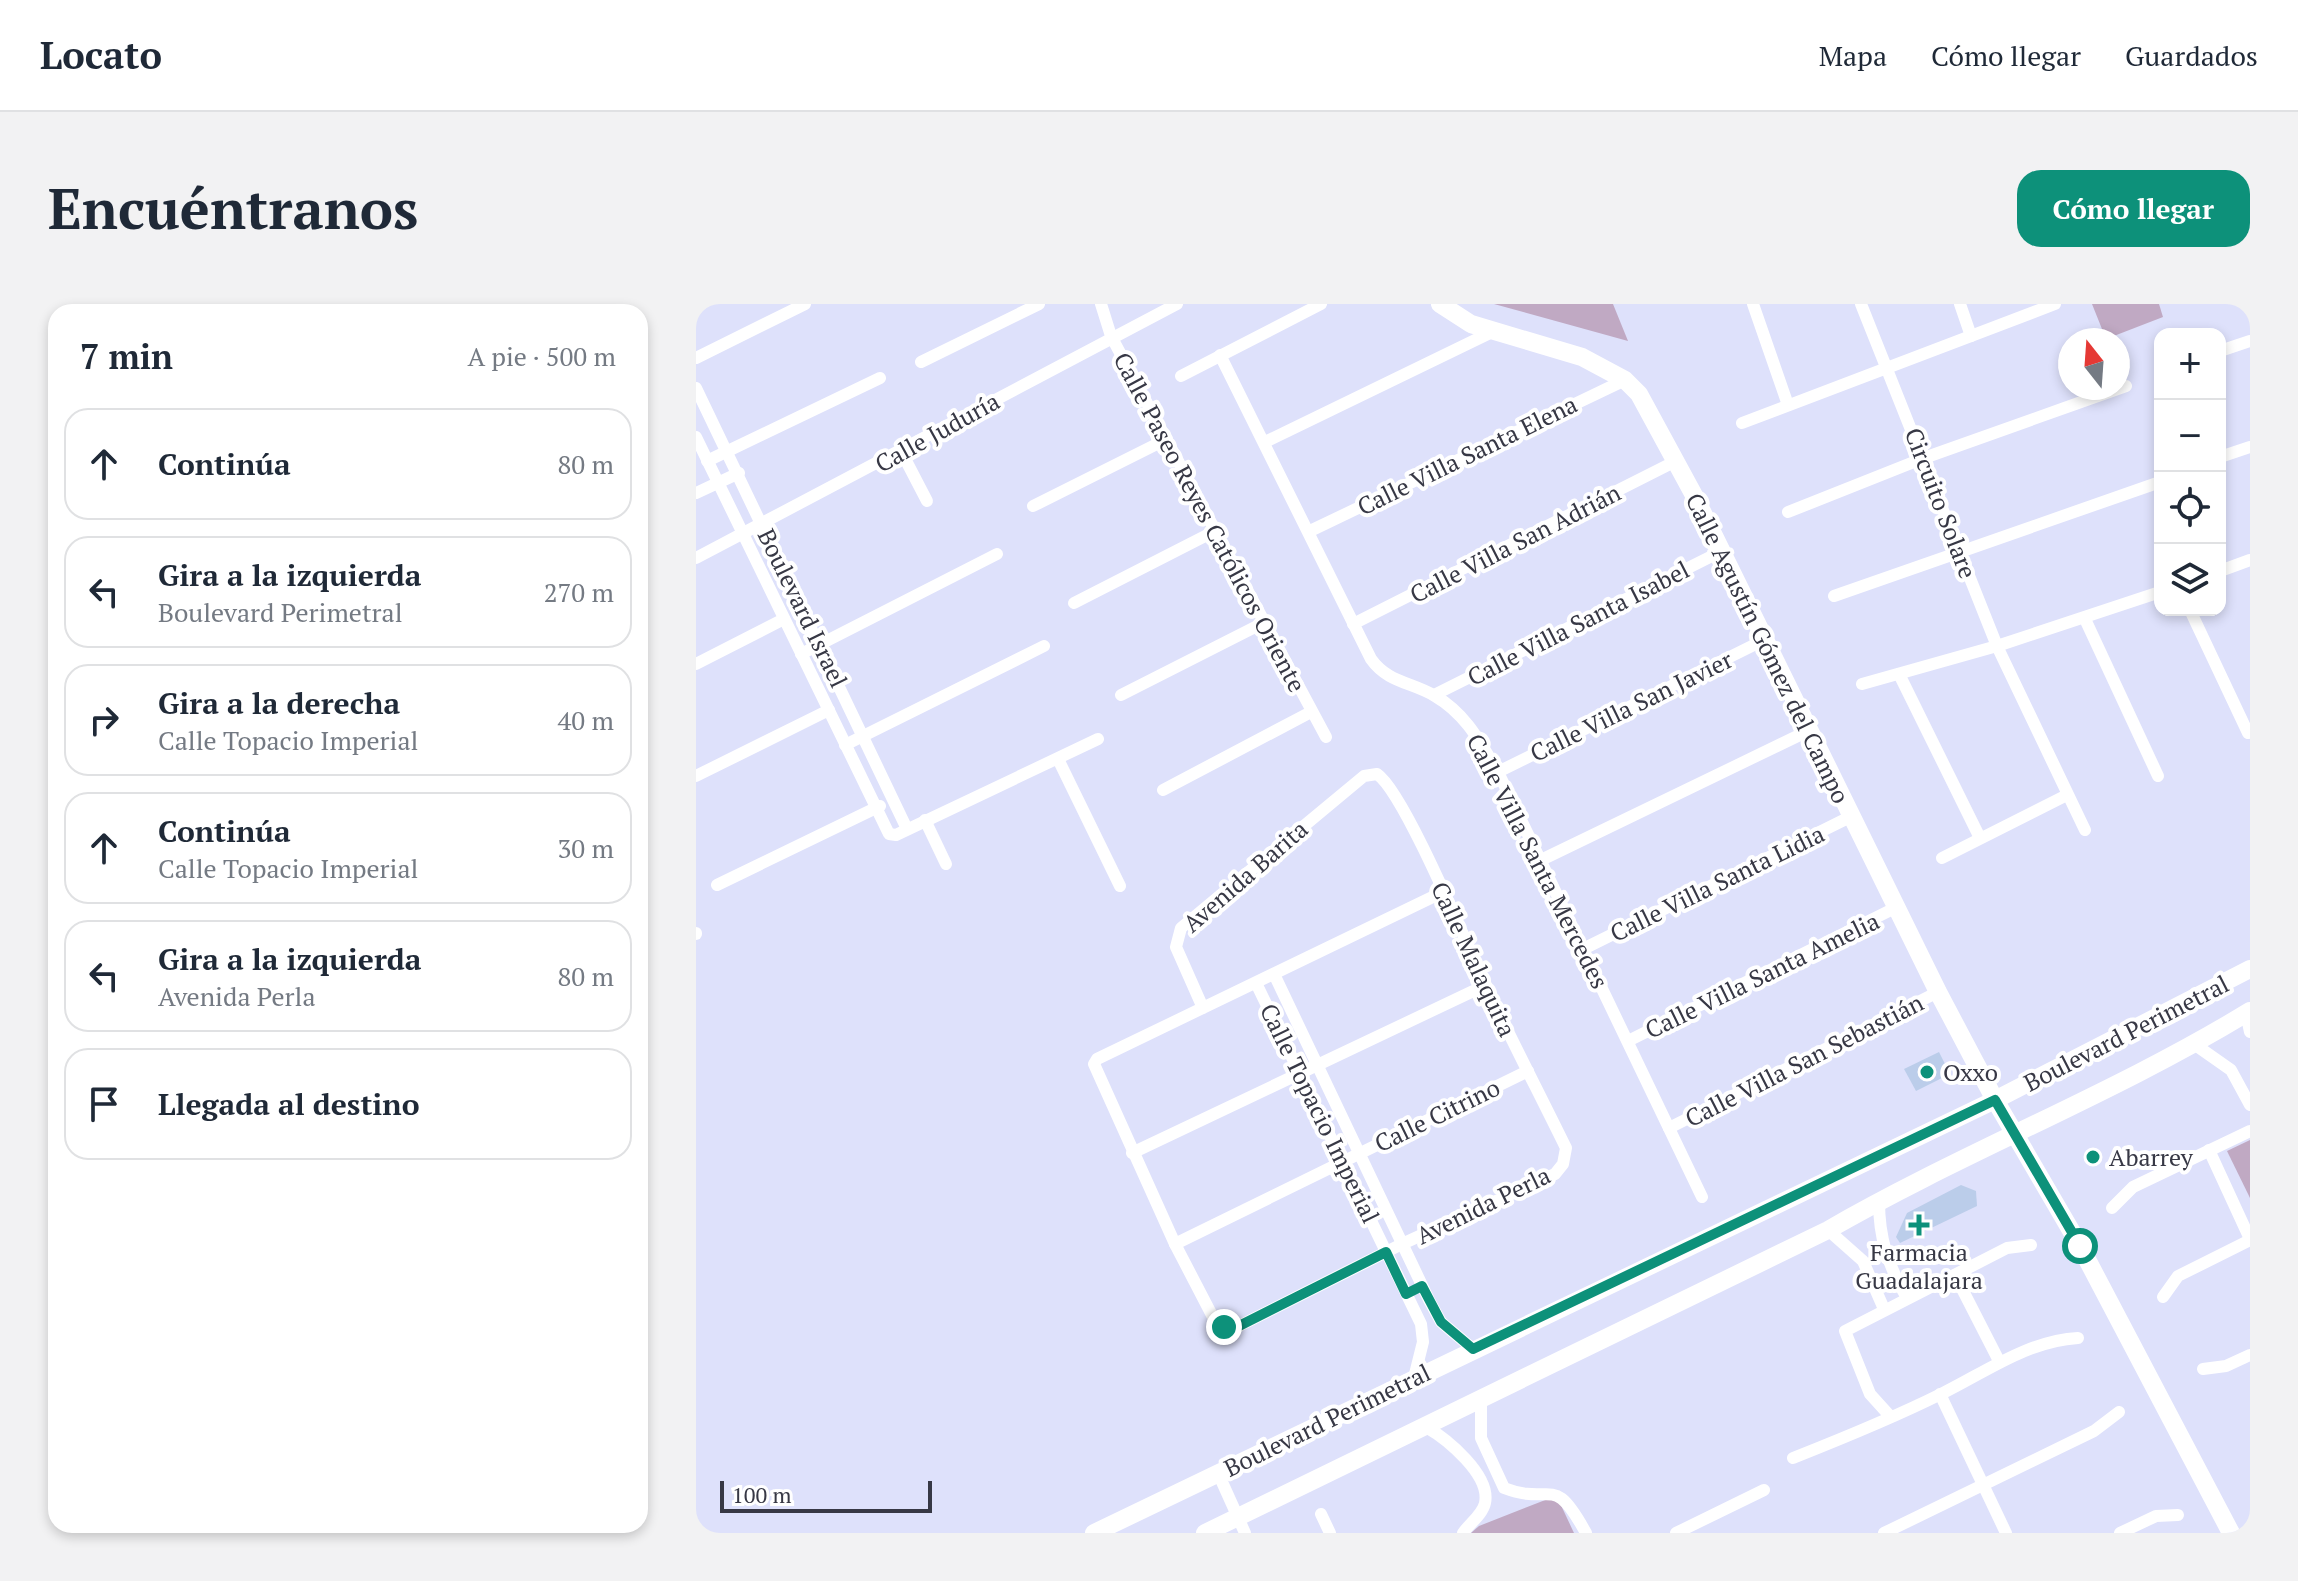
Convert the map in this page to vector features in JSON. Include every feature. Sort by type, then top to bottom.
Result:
[{"type":"street","points":[[696,358],[805,304]]},
{"type":"street","points":[[921,362],[1039,304]]},
{"type":"street","name":"Calle Paseo Reyes Católicos Oriente","points":[[1101,304],[1111,336],[1326,737]]},
{"type":"street","name":"Calle Juduría","points":[[696,558],[763,525],[1111,336],[1177,304]]},
{"type":"street","points":[[1181,376],[1321,304]]},
{"type":"street","name":"Calle Agustín Gómez del Campo","points":[[1440,304],[1471,324],[1498,329],[1582,357],[1625,380],[1639,394],[1722,551],[1938,992],[1995,1100],[2080,1246],[2231,1533]]},
{"type":"street","points":[[1753,304],[1788,405]]},
{"type":"street","name":"Circuito Solare","points":[[1861,304],[1997,646],[2085,830]]},
{"type":"street","points":[[1960,304],[1971,336]]},
{"type":"street","points":[[1742,423],[2055,304]]},
{"type":"street","points":[[1265,442],[1498,329]]},
{"type":"street","points":[[2226,349],[2250,341]]},
{"type":"street","name":"Calle Villa Santa Mercedes","points":[[1220,355],[1310,531],[1353,624],[1381,673],[1434,695],[1464,718],[1498,772],[1702,1197]]},
{"type":"street","points":[[707,461],[880,378]]},
{"type":"street","name":"Calle Villa Santa Elena","points":[[1310,531],[1625,380]]},
{"type":"street","name":"Boulevard Israel","points":[[696,388],[865,735],[907,829],[896,835],[887,831],[875,808],[696,437]]},
{"type":"street","points":[[1788,512],[1924,458],[2087,400]]},
{"type":"street","points":[[1033,506],[1167,439]]},
{"type":"street","points":[[2226,455],[2250,447]]},
{"type":"street","points":[[901,451],[927,501]]},
{"type":"street","name":"Calle Villa San Adrián","points":[[1353,624],[1676,461]]},
{"type":"street","points":[[696,493],[739,473]]},
{"type":"street","points":[[1834,596],[2154,484]]},
{"type":"street","points":[[1074,603],[1215,531]]},
{"type":"street","name":"Calle Villa Santa Isabel","points":[[1434,695],[1722,551]]},
{"type":"street","points":[[801,654],[997,554]]},
{"type":"street","points":[[2226,569],[2250,560]]},
{"type":"street","points":[[1862,684],[2085,619],[2154,594]]},
{"type":"street","points":[[2193,616],[2248,733]]},
{"type":"street","points":[[696,664],[784,619]]},
{"type":"street","points":[[2085,619],[2158,776]]},
{"type":"street","points":[[1121,695],[1265,622]]},
{"type":"street","name":"Calle Villa San Javier","points":[[1498,772],[1764,640]]},
{"type":"street","points":[[845,745],[1044,646]]},
{"type":"street","points":[[1899,674],[1980,838]]},
{"type":"street","points":[[696,776],[829,710]]},
{"type":"street","points":[[1163,790],[1311,712]]},
{"type":"street","points":[[1539,861],[1808,731]]},
{"type":"street","points":[[907,829],[1098,739]]},
{"type":"street","points":[[1058,759],[1120,886]]},
{"type":"street","name":"Calle Malaquita","points":[[1377,774],[1392,789],[1566,1148]]},
{"type":"street","name":"Avenida Barita","points":[[1203,1008],[1176,947],[1181,928],[1364,776],[1377,774]]},
{"type":"street","points":[[1942,858],[2067,795]]},
{"type":"street","points":[[717,885],[893,800]]},
{"type":"street","name":"Calle Villa Santa Lidia","points":[[1583,949],[1850,817]]},
{"type":"street","points":[[925,820],[946,864]]},
{"type":"street","points":[[1175,1244],[1094,1070],[1097,1059],[1443,892]]},
{"type":"street","name":"Calle Villa Santa Amelia","points":[[1628,1041],[1895,908]]},
{"type":"street","name":"Calle Topacio Imperial","points":[[1274,974],[1422,1286],[1452,1334],[1473,1349]]},
{"type":"street","name":"Boulevard Perimetral","points":[[1094,1533],[1995,1100],[2247,975]]},
{"type":"street","name":"Calle Topacio Imperial","points":[[1256,983],[1421,1324]]},
{"type":"street","points":[[1132,1153],[1486,985]]},
{"type":"street","name":"Calle Villa San Sebastián","points":[[1669,1128],[1938,992]]},
{"type":"street","name":"Boulevard Perimetral","points":[[1205,1533],[1241,1525],[1426,1427],[2249,1019]]},
{"type":"street","points":[[2194,1044],[2220,1060],[2246,1088],[2250,1105]]},
{"type":"street","name":"Calle Citrino","points":[[1175,1244],[1528,1071]]},
{"type":"street","points":[[2112,1208],[2133,1187],[2250,1131]]},
{"type":"street","name":"Avenida Perla","points":[[1175,1244],[1215,1321],[1224,1327],[1239,1326],[1402,1244],[1555,1174],[1563,1164],[1566,1148]]},
{"type":"street","points":[[2163,1297],[2178,1276],[2250,1240],[2209,1150]]},
{"type":"street","points":[[1879,1201],[1879,1231],[1886,1259],[1907,1298]]},
{"type":"street","points":[[1828,1230],[1868,1269],[1884,1309]]},
{"type":"street","points":[[1889,1415],[1870,1394],[1845,1331],[2007,1248],[2031,1245]]},
{"type":"street","points":[[1868,1269],[1886,1259]]},
{"type":"street","points":[[1955,1275],[1999,1361]]},
{"type":"street","points":[[1406,1294],[1422,1286]]},
{"type":"street","points":[[1414,1378],[1423,1342],[1421,1324],[1438,1316]]},
{"type":"street","points":[[1793,1458],[1940,1394],[1999,1361],[2052,1341],[2078,1338]]},
{"type":"street","points":[[2203,1369],[2226,1366],[2250,1355]]},
{"type":"street","points":[[1940,1394],[2006,1533]]},
{"type":"street","points":[[1481,1400],[1481,1438],[1504,1488],[1518,1493],[1549,1492],[1563,1497],[1586,1533]]},
{"type":"street","points":[[1884,1533],[1984,1488],[2094,1431],[2119,1412]]},
{"type":"street","points":[[1426,1427],[1450,1441],[1473,1470],[1485,1501],[1463,1533]]},
{"type":"street","points":[[1473,1470],[1491,1462]]},
{"type":"street","points":[[1218,1473],[1241,1525]]},
{"type":"street","points":[[1676,1533],[1764,1490]]},
{"type":"street","points":[[1321,1514],[1330,1533]]},
{"type":"street","points":[[2120,1533],[2156,1516],[2178,1515]]},
{"type":"shaded area","points":[[1494,304],[1613,304],[1628,341]]},
{"type":"shaded area","points":[[2092,304],[2159,304],[2163,317],[2130,330],[2102,328]]},
{"type":"shaded area","points":[[2250,1140],[2250,1198],[2227,1151]]},
{"type":"shaded area","points":[[1553,1497],[1559,1501],[1574,1533],[1471,1533],[1479,1526]]},
{"type":"building","name":"Oxxo","points":[[1939,1052],[1950,1074],[1916,1091],[1904,1069]]},
{"type":"building","name":"Farmacia Guadalajara","points":[[1961,1185],[1976,1191],[1977,1206],[1900,1243],[1896,1237],[1907,1213]]},
{"type":"place","name":"Oxxo","points":[[1927,1072]]},
{"type":"place","name":"Abarrey","points":[[2093,1157]]},
{"type":"place","name":"Farmacia Guadalajara","points":[[1919,1225]]},
{"type":"route","points":[[1224,1327],[1239,1326],[1386,1252],[1406,1294],[1422,1286],[1441,1322],[1473,1349],[1995,1100],[2080,1246]]}]
